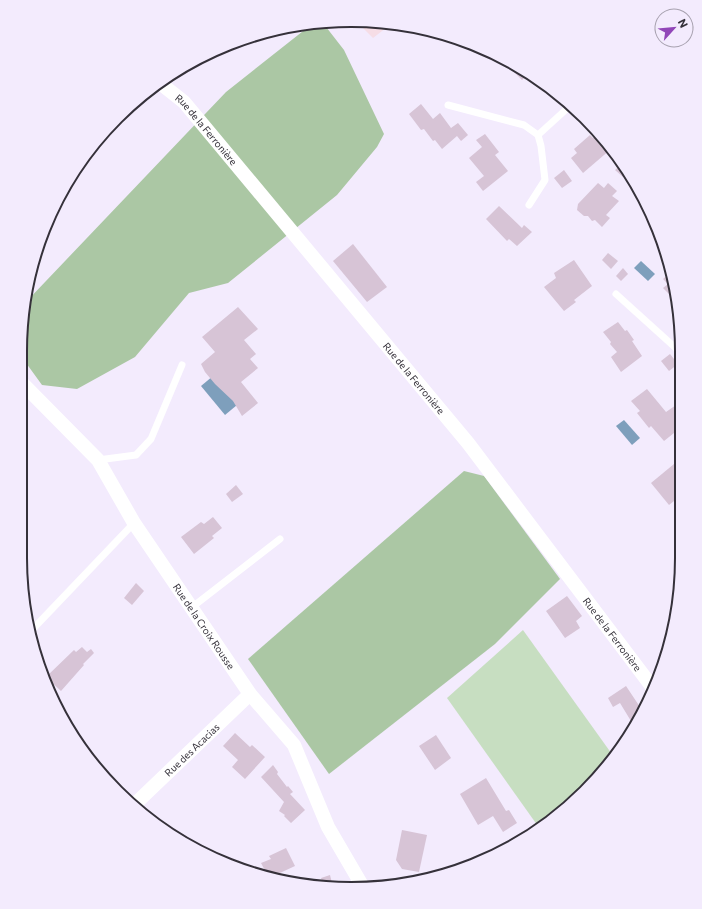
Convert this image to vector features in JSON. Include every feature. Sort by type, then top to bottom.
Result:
[{"type":"street","name":"Rue de la Ferronière","points":[[165,87],[184,102],[468,443],[649,683]]},
{"type":"street","name":"Rue de la Croix Rousse","points":[[27,389],[98,460],[134,524],[250,694],[294,744],[328,827],[361,882]]},
{"type":"street","name":"Rue des Acacias","points":[[137,802],[250,694]]},
{"type":"lane","points":[[448,105],[524,126],[538,135],[542,146],[545,180],[530,205]]},
{"type":"lane","points":[[538,135],[567,109]]},
{"type":"lane","points":[[616,294],[675,347]]},
{"type":"lane","points":[[98,460],[136,455],[151,439],[182,365]]},
{"type":"lane","points":[[35,627],[134,524]]},
{"type":"lane","points":[[191,608],[280,539]]},
{"type":"shaded area","points":[[363,28],[384,29],[373,38]]},
{"type":"green space","points":[[327,28],[344,50],[384,134],[377,147],[337,195],[228,283],[189,293],[135,357],[77,389],[42,385],[27,364],[28,330],[32,296],[226,92],[303,31]]},
{"type":"green space","points":[[464,471],[484,476],[560,579],[495,644],[329,774],[248,659]]},
{"type":"green space","points":[[523,630],[610,752],[595,772],[565,802],[536,823],[447,698]]},
{"type":"water","points":[[641,261],[655,274],[648,281],[634,268]]},
{"type":"water","points":[[213,376],[237,405],[225,415],[201,386]]},
{"type":"water","points":[[624,420],[640,438],[632,445],[616,426]]},
{"type":"building","points":[[511,69],[524,78],[522,80]]},
{"type":"building","points":[[421,104],[433,119],[440,113],[451,128],[458,123],[468,135],[461,141],[457,136],[442,149],[435,140],[433,141],[424,129],[421,130],[409,114]]},
{"type":"building","points":[[485,134],[499,152],[495,155],[508,171],[483,191],[476,182],[484,176],[469,158],[482,147],[476,140]]},
{"type":"building","points":[[590,135],[593,138],[595,137],[607,153],[583,173],[571,158],[577,153],[574,149]]},
{"type":"building","points":[[618,168],[624,176],[623,177],[615,170]]},
{"type":"building","points":[[564,170],[572,181],[562,188],[554,178]]},
{"type":"building","points":[[598,183],[604,188],[608,183],[617,191],[612,196],[619,201],[606,215],[610,218],[602,227],[595,220],[592,221],[588,216],[584,216],[577,210],[578,204]]},
{"type":"building","points":[[499,206],[522,228],[524,225],[532,232],[517,246],[509,239],[507,241],[486,219]]},
{"type":"building","points":[[353,244],[387,287],[367,302],[333,261]]},
{"type":"building","points":[[608,253],[618,261],[611,269],[602,260]]},
{"type":"building","points":[[574,260],[592,286],[574,300],[576,302],[564,311],[544,287],[556,278],[554,273]]},
{"type":"building","points":[[623,268],[628,274],[621,281],[616,276]]},
{"type":"building","points":[[666,276],[669,288],[670,295],[663,288],[668,284],[663,279]]},
{"type":"building","points":[[238,307],[258,329],[244,340],[256,354],[250,359],[258,368],[241,382],[258,403],[242,416],[233,401],[215,384],[205,372],[201,364],[215,352],[202,337]]},
{"type":"building","points":[[618,322],[625,331],[627,330],[642,356],[621,372],[611,357],[617,352],[603,332]]},
{"type":"building","points":[[670,354],[675,360],[675,366],[669,371],[661,361]]},
{"type":"building","points":[[647,389],[666,412],[675,406],[675,432],[664,441],[651,426],[649,428],[637,413],[640,411],[631,401]]},
{"type":"building","points":[[674,464],[675,500],[669,505],[651,483]]},
{"type":"building","points":[[236,485],[243,494],[232,502],[226,494]]},
{"type":"building","points":[[213,517],[222,528],[212,536],[214,538],[194,554],[181,537],[201,522],[204,524]]},
{"type":"building","points":[[136,583],[144,591],[132,605],[124,598]]},
{"type":"building","points":[[567,596],[582,616],[576,621],[580,628],[565,638],[546,611]]},
{"type":"building","points":[[82,647],[87,652],[91,649],[94,653],[61,691],[52,683],[49,674],[74,650],[76,652]]},
{"type":"building","points":[[626,686],[639,706],[631,721],[620,703],[613,707],[608,698]]},
{"type":"building","points":[[235,733],[250,747],[252,745],[265,757],[245,779],[232,767],[238,760],[223,746]]},
{"type":"building","points":[[436,735],[451,758],[435,770],[419,746]]},
{"type":"building","points":[[273,765],[278,772],[277,774],[293,792],[290,794],[305,810],[291,823],[284,816],[285,815],[279,811],[284,802],[261,777]]},
{"type":"building","points":[[486,778],[506,811],[509,810],[517,823],[503,832],[493,816],[478,825],[460,794]]},
{"type":"building","points":[[402,830],[427,835],[419,872],[402,869],[396,860]]},
{"type":"building","points":[[286,848],[295,866],[278,874],[265,870],[261,863],[271,859],[269,856]]},
{"type":"building","points":[[330,875],[332,881],[322,880],[321,878]]}]
